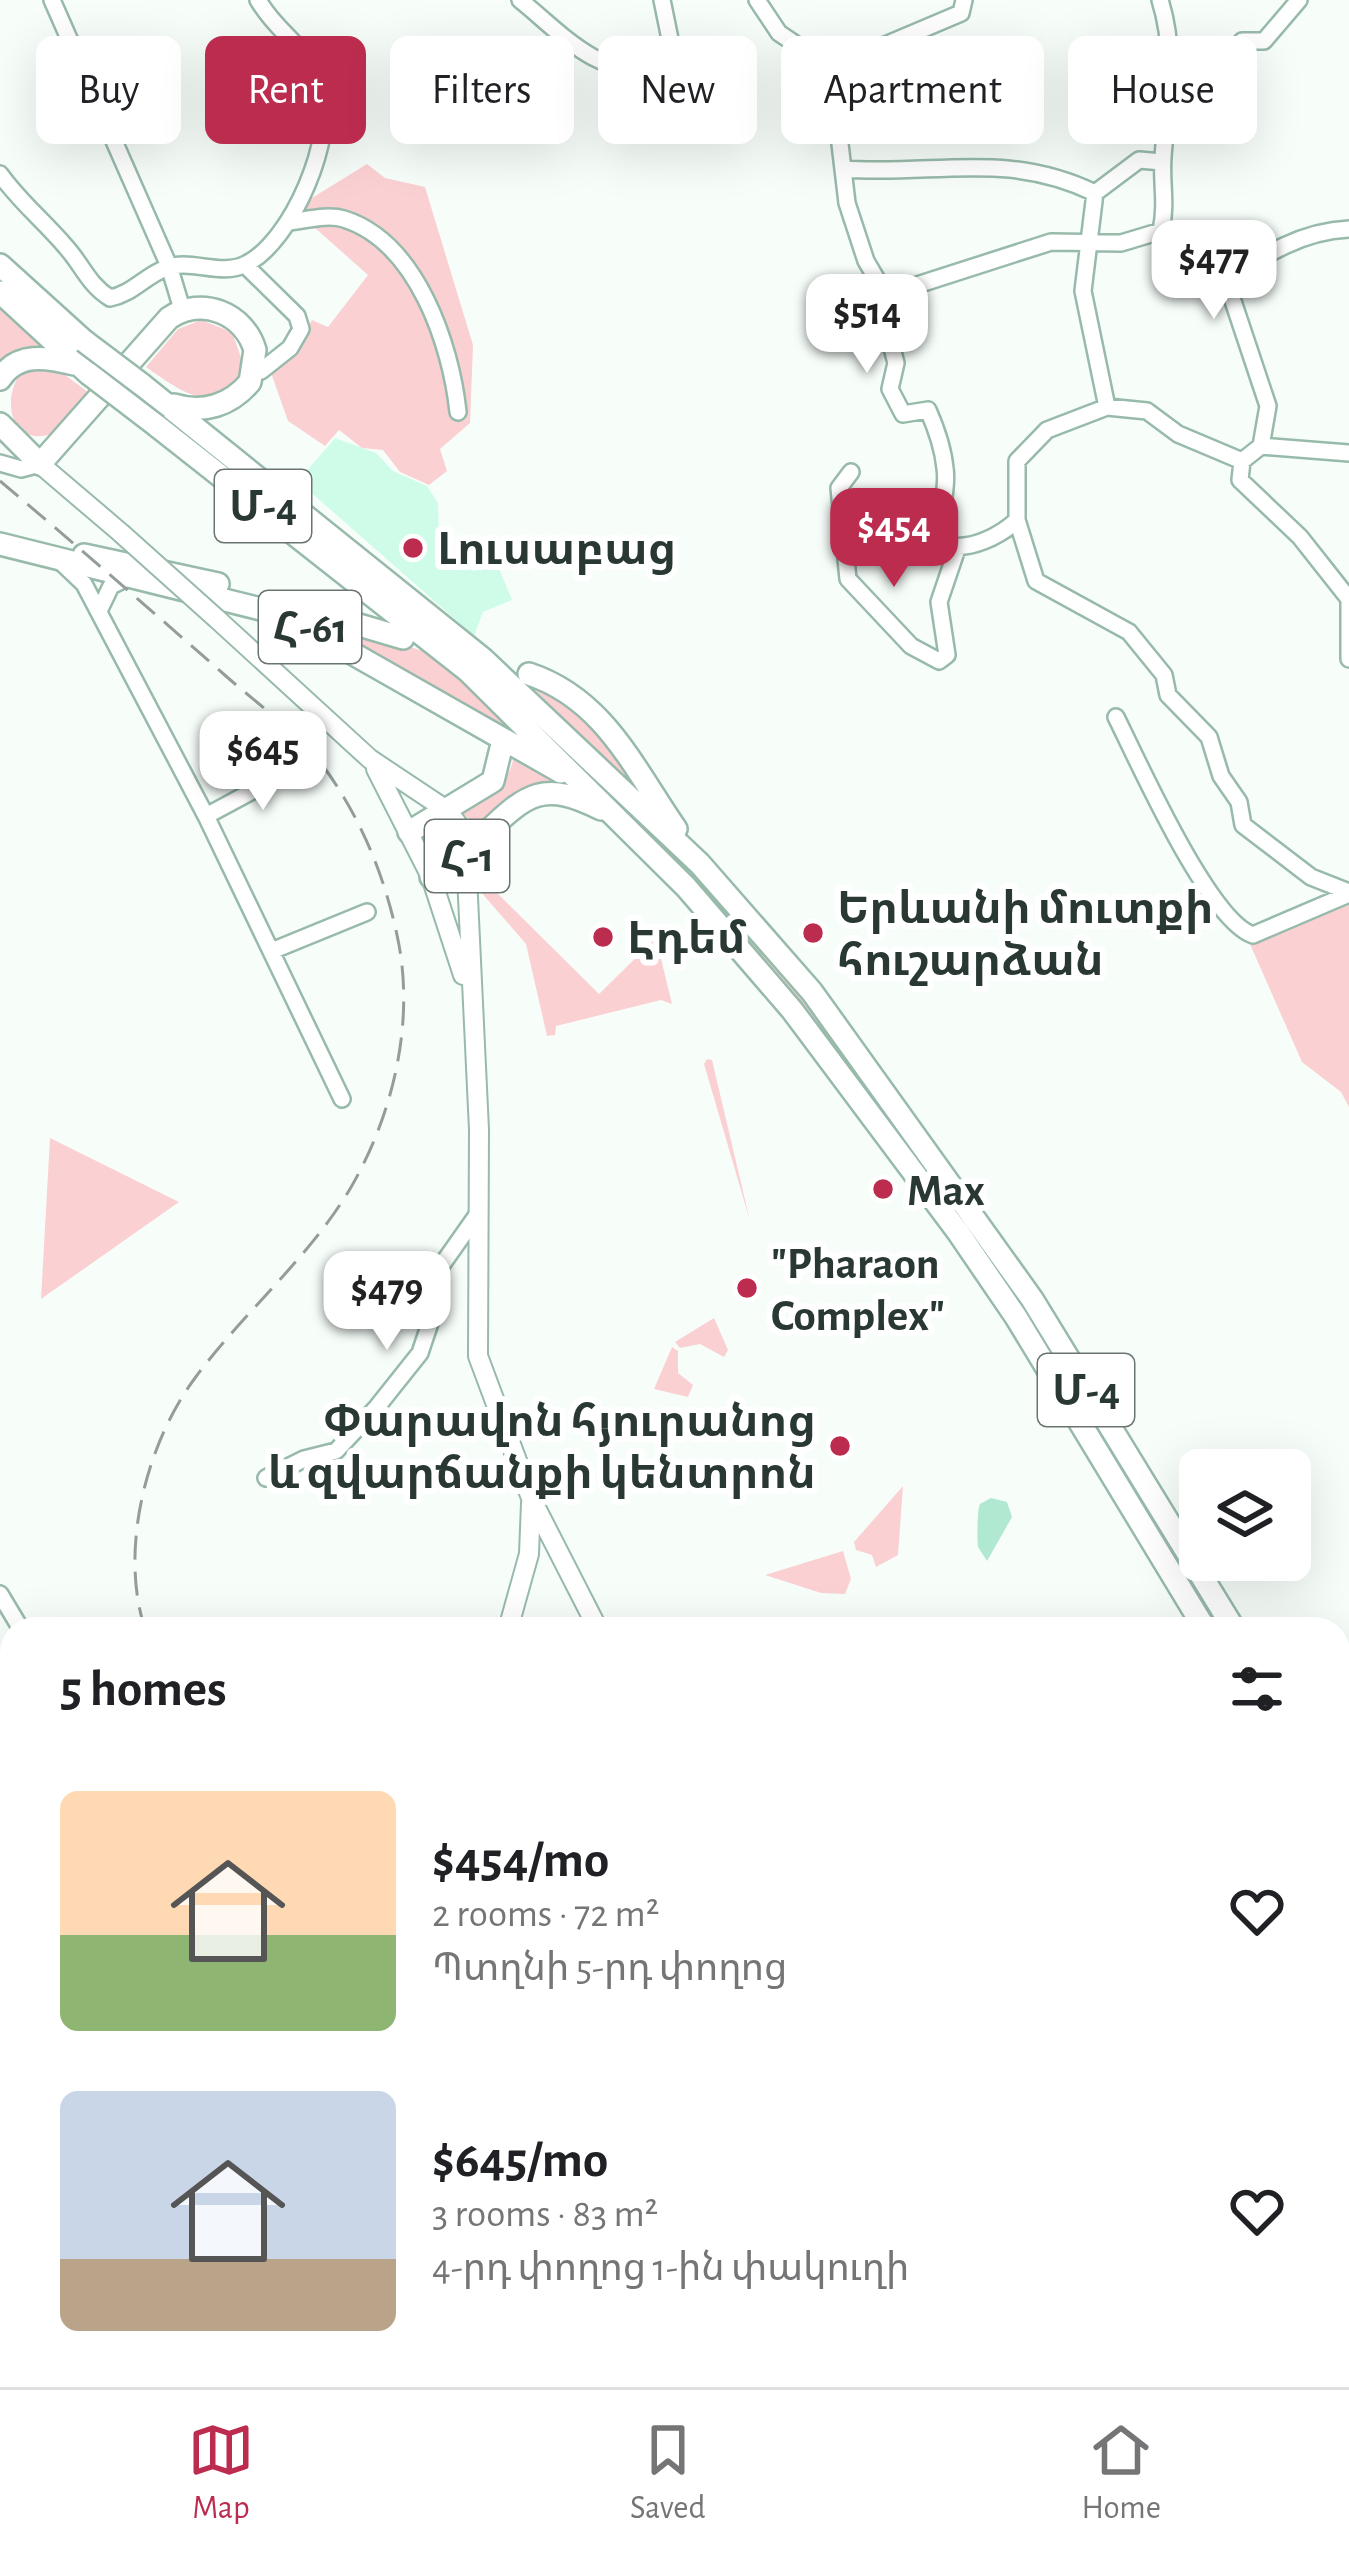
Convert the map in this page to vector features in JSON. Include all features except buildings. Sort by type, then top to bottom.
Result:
[{"type":"highway","name":"Մ-4","points":[[0,265],[84,341],[483,658],[700,864],[812,992],[977,1218],[1226,1617]]},
{"type":"highway","name":"Մ-4","points":[[0,292],[82,369],[468,671],[686,887],[792,1010],[958,1232],[1016,1317],[1197,1617]]},
{"type":"highway","points":[[40,464],[80,424],[155,331],[182,310],[209,309],[237,320],[251,338],[255,367],[242,392],[217,406],[193,410],[161,400]]},
{"type":"highway","points":[[0,379],[16,362],[29,358],[82,369]]},
{"type":"highway","name":"Հ-1","points":[[0,424],[40,464]]},
{"type":"highway","name":"Հ-61","points":[[0,542],[64,564],[285,615],[589,788]]},
{"type":"highway","name":"Հ-61","points":[[0,542],[193,577],[403,638]]},
{"type":"highway","points":[[529,674],[559,684],[589,705],[700,864]]},
{"type":"highway","points":[[409,832],[493,781],[503,740]]},
{"type":"highway","points":[[430,877],[497,820],[539,793],[568,793],[625,826]]},
{"type":"main road","name":"Հ-1","points":[[40,464],[370,759],[448,812],[468,848],[477,1050],[478,1356],[531,1498],[592,1617]]},
{"type":"main road","name":"Հ-1","points":[[370,759],[430,877],[472,1002]]},
{"type":"main road","points":[[511,1617],[529,1555],[531,1498]]},
{"type":"street","points":[[52,0],[169,266],[182,310]]},
{"type":"street","points":[[0,174],[24,208],[67,248],[91,285],[110,298],[169,266],[210,271],[245,265],[289,222],[312,171],[326,114],[304,49],[258,0]]},
{"type":"street","points":[[520,0],[590,56],[632,71],[652,68],[670,39],[662,0]]},
{"type":"street","points":[[757,0],[783,36]]},
{"type":"street","points":[[907,36],[961,13],[964,0]]},
{"type":"street","points":[[1160,0],[1167,36]]},
{"type":"street","points":[[1257,41],[1264,41],[1299,0]]},
{"type":"street","points":[[841,144],[866,262],[886,295],[882,310],[896,363],[890,388],[904,414],[928,410],[935,426],[947,475],[939,522],[947,545],[956,548],[998,537],[1017,520]]},
{"type":"street","points":[[1165,144],[1162,162],[1168,195],[1161,231],[1175,250],[1198,259],[1227,283],[1268,406],[1262,446]]},
{"type":"street","points":[[1107,406],[1083,291],[1085,239],[1095,193],[1139,160],[1162,162]]},
{"type":"street","points":[[843,169],[902,173],[973,163],[1040,174],[1095,193]]},
{"type":"street","points":[[289,222],[337,217],[391,248],[450,350],[458,412]]},
{"type":"street","points":[[1227,283],[1258,258],[1322,230],[1349,229]]},
{"type":"street","points":[[886,295],[1051,242],[1121,243],[1161,231]]},
{"type":"street","points":[[245,265],[297,316],[301,328],[290,347],[261,371],[255,367]]},
{"type":"street","points":[[1242,461],[1178,434],[1147,412],[1107,406],[1047,430],[1017,461],[1017,520],[1036,581],[1129,632],[1153,658],[1168,694],[1208,737],[1221,776],[1252,836],[1311,877],[1349,893]]},
{"type":"street","points":[[1349,453],[1262,446],[1242,461],[1240,480],[1300,537],[1349,601],[1349,659]]},
{"type":"street","points":[[0,463],[21,469],[40,464]]},
{"type":"street","points":[[850,472],[839,488],[848,579],[911,646],[939,661],[946,655],[939,602],[956,548]]},
{"type":"street","points":[[64,564],[84,584],[206,815],[342,1099]]},
{"type":"street","points":[[99,611],[111,586],[127,578]]},
{"type":"street","points":[[1116,717],[1179,842],[1236,930],[1253,935],[1349,893]]},
{"type":"street","points":[[206,815],[297,767]]},
{"type":"street","points":[[274,950],[367,912]]},
{"type":"street","points":[[266,1478],[304,1459],[336,1451],[377,1407],[420,1353],[434,1311],[434,1276],[477,1215]]},
{"type":"shaded area","points":[[367,164],[385,178],[425,187],[473,345],[470,423],[440,449],[447,471],[429,485],[400,472],[383,450],[362,448],[339,430],[325,446],[288,421],[270,370],[294,351],[312,320],[328,327],[368,275],[305,219],[307,201]]},
{"type":"shaded area","points":[[0,279],[397,599],[625,803],[776,966],[913,1141],[906,1146],[603,791],[0,289]]},
{"type":"shaded area","points":[[0,306],[46,349],[0,368]]},
{"type":"shaded area","points":[[201,320],[232,332],[243,363],[236,382],[214,398],[187,392],[146,367],[178,329]]},
{"type":"shaded area","points":[[26,368],[57,369],[92,395],[57,431],[36,436],[25,433],[12,414],[11,402]]},
{"type":"shaded area","name":"Լուսաբաց","points":[[335,438],[376,453],[393,471],[427,486],[438,503],[439,536],[472,571],[498,566],[512,600],[483,612],[474,636],[298,481]]},
{"type":"shaded area","points":[[298,613],[430,653],[545,758]]},
{"type":"shaded area","points":[[541,684],[581,709],[657,811],[533,688]]},
{"type":"shaded area","points":[[514,752],[557,780],[517,792],[475,833],[473,822],[461,812],[497,789],[509,772]]},
{"type":"shaded area","points":[[481,877],[599,994],[656,938],[672,1004],[661,1000],[556,1026],[555,1035],[547,1036],[526,944],[480,891]]},
{"type":"shaded area","points":[[1349,899],[1349,1107],[1341,1092],[1302,1062],[1249,942]]},
{"type":"shaded area","points":[[712,1060],[750,1221],[704,1064]]},
{"type":"shaded area","points":[[50,1138],[179,1202],[41,1299]]},
{"type":"shaded area","points":[[952,1195],[1179,1560],[1179,1576],[945,1200]]},
{"type":"shaded area","points":[[714,1318],[728,1350],[724,1357],[700,1344],[680,1348],[675,1342]]},
{"type":"shaded area","points":[[672,1347],[678,1351],[678,1373],[693,1385],[688,1397],[654,1389]]},
{"type":"shaded area","points":[[903,1486],[898,1555],[876,1567],[872,1555],[856,1550],[854,1542]]},
{"type":"shaded area","points":[[991,1498],[1007,1502],[1012,1517],[987,1561],[978,1547],[978,1518],[980,1504]]},
{"type":"shaded area","points":[[843,1551],[851,1579],[845,1594],[821,1593],[765,1575]]},
{"type":"shaded area","points":[[1182,1581],[1192,1581],[1215,1617],[1205,1617]]},
{"type":"railway","points":[[0,481],[316,757],[372,853],[388,898],[403,976],[396,1071],[365,1161],[315,1239],[195,1378],[163,1434],[136,1532],[142,1617]]},
{"type":"place","name":"Լուսաբաց","points":[[413,548]]},
{"type":"place","name":"Երևանի մուտքի հուշարձան","points":[[813,933]]},
{"type":"place","name":"Էդեմ","points":[[603,937]]},
{"type":"place","name":"Max","points":[[883,1189]]},
{"type":"place","name":"\"Pharaon Complex\"","points":[[747,1288]]},
{"type":"place","name":"Փարավոն հյուրանոց և զվարճանքի կենտրոն","points":[[840,1446]]}]
